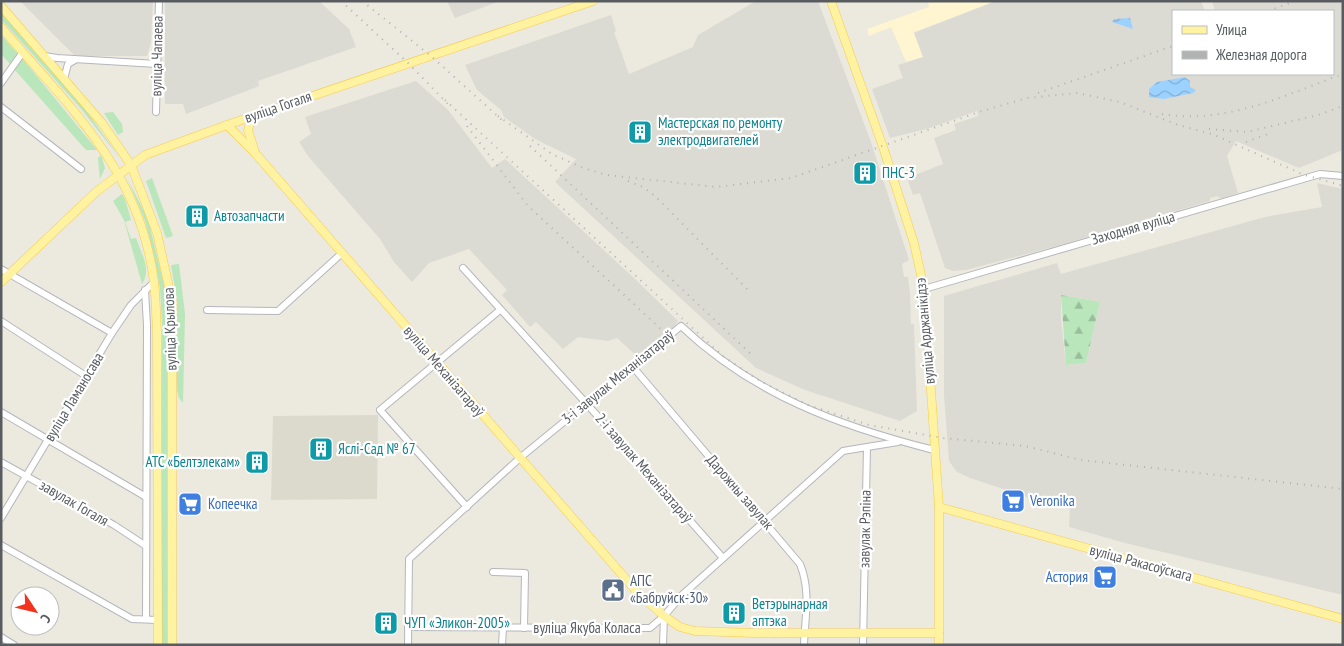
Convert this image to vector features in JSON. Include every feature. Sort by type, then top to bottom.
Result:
[{"type":"main road","name":"вуліца Гогаля","points":[[1,282],[96,192],[145,156],[252,116],[593,1]]},
{"type":"main road","name":"вуліца Арджанікідзэ","points":[[831,1],[883,147],[914,243],[924,289],[939,507],[939,645]]},
{"type":"main road","name":"вуліца Крылова","points":[[1,6],[102,123],[131,165],[157,233],[172,301],[172,645]]},
{"type":"main road","name":"вуліца Крылова","points":[[1,27],[91,130],[119,174],[138,217],[154,282],[157,341],[158,645]]},
{"type":"main road","points":[[252,116],[248,130],[255,153]]},
{"type":"main road","name":"вуліца Механізатараў","points":[[227,125],[255,153],[638,594],[664,616]]},
{"type":"main road","name":"вуліца Ракасоўскага","points":[[939,507],[1343,619]]},
{"type":"main road","points":[[664,616],[680,626],[695,631],[939,633]]},
{"type":"street","name":"вуліца Чапаева","points":[[156,112],[159,1]]},
{"type":"street","points":[[1,83],[23,52]]},
{"type":"street","points":[[44,56],[157,64]]},
{"type":"street","points":[[64,79],[68,64],[76,59]]},
{"type":"street","points":[[1,107],[81,169]]},
{"type":"street","name":"Заходняя вуліца","points":[[924,289],[1320,174],[1343,176]]},
{"type":"street","points":[[207,310],[278,311],[341,254]]},
{"type":"street","points":[[1,268],[112,333]]},
{"type":"street","name":"2-і завулак Механізатараў","points":[[463,268],[586,403],[722,558]]},
{"type":"street","name":"вуліца Ламаносава","points":[[1,518],[112,333],[131,304],[154,282]]},
{"type":"street","points":[[145,290],[147,325],[146,619]]},
{"type":"street","points":[[467,507],[380,410],[500,310]]},
{"type":"street","points":[[1,321],[86,376]]},
{"type":"street","name":"3-і завулак Механізатараў","points":[[408,627],[409,560],[520,458],[681,326],[722,361],[755,384],[838,423],[900,442],[934,450]]},
{"type":"street","name":"Дарожны завулак","points":[[633,367],[766,521],[800,564],[804,574],[808,601],[804,645]]},
{"type":"street","points":[[1,412],[146,497]]},
{"type":"street","points":[[867,447],[900,442]]},
{"type":"street","name":"вуліца Якуба Коласа","points":[[408,627],[650,628],[722,558],[843,452],[867,447]]},
{"type":"street","name":"завулак Рэпіна","points":[[863,645],[867,447]]},
{"type":"street","name":"завулак Гогаля","points":[[1,462],[114,525],[146,546]]},
{"type":"street","points":[[1,545],[132,619],[158,620]]},
{"type":"street","points":[[493,572],[525,573],[524,628]]},
{"type":"street","points":[[663,645],[664,616]]},
{"type":"street","points":[[408,627],[408,645]]},
{"type":"street","points":[[502,628],[502,645]]},
{"type":"street","points":[[1,637],[14,645]]},
{"type":"shaded area","points":[[20,1],[153,1],[151,42],[147,56],[75,56]]},
{"type":"shaded area","points":[[165,1],[319,1],[349,29],[356,47],[258,81],[259,86],[186,114],[183,104],[165,104]]},
{"type":"shaded area","points":[[447,1],[500,1],[455,18]]},
{"type":"shaded area","points":[[756,1],[818,1],[871,142],[909,260],[902,264],[904,277],[908,277],[911,324],[914,324],[917,411],[900,421],[805,390],[756,368],[555,182],[576,159],[535,139],[504,117],[501,110],[477,90],[465,65],[611,15],[616,31],[614,32],[629,74],[693,47],[698,35]]},
{"type":"shaded area","points":[[928,1],[996,1],[914,32],[924,57],[906,62],[891,27],[869,36],[867,29],[929,7]]},
{"type":"shaded area","points":[[996,1],[1201,1],[1205,10],[1172,10],[1172,75],[1334,75],[1334,10],[1215,10],[1212,1],[1343,1],[1343,150],[1299,168],[1236,141],[1227,156],[1238,193],[1221,199],[1217,196],[1210,198],[1210,201],[1061,245],[966,270],[953,271],[945,268],[920,193],[913,195],[907,178],[943,164],[934,138],[956,130],[954,124],[978,116],[977,111],[930,128],[890,138],[872,89],[903,78],[898,65],[923,57],[914,33]]},
{"type":"shaded area","points":[[416,81],[448,110],[492,168],[505,159],[678,321],[671,331],[639,358],[617,338],[608,341],[578,337],[563,349],[536,322],[530,327],[502,295],[507,290],[469,249],[429,263],[412,282],[394,262],[380,239],[308,156],[299,142],[311,134],[305,117]]},
{"type":"shaded area","points":[[1317,183],[1343,189],[1343,595],[1125,543],[1069,527],[1070,509],[1061,506],[1051,508],[1038,504],[1025,496],[970,478],[957,472],[949,461],[944,395],[944,296],[1057,263],[1061,274],[1265,217],[1322,207]],"holes":[[[1061,295],[1100,302],[1086,363],[1066,365],[1061,319]]]},
{"type":"shaded area","points":[[378,415],[377,499],[271,500],[273,416]]},
{"type":"green space","points":[[1,11],[85,109],[119,157],[82,110],[1,19]]},
{"type":"green space","points":[[1,35],[18,54],[10,64],[1,54]]},
{"type":"green space","points":[[22,58],[97,150],[86,150],[14,69]]},
{"type":"green space","points":[[113,112],[122,124],[123,132],[118,135],[104,113]]},
{"type":"green space","points":[[101,155],[105,168],[100,179],[98,158]]},
{"type":"green space","points":[[152,178],[173,236],[166,238],[146,181]]},
{"type":"green space","points":[[128,180],[148,219],[165,289],[167,320],[167,645],[162,645],[162,322],[160,288],[145,221]]},
{"type":"green space","points":[[122,194],[131,220],[125,222],[131,239],[136,238],[145,261],[146,273],[142,284],[124,220],[113,201]]},
{"type":"green space","points":[[179,264],[185,314],[183,403],[179,398],[177,390],[177,300],[171,265]]},
{"type":"green space","points":[[1061,295],[1100,302],[1086,363],[1066,365]]},
{"type":"water","points":[[1130,18],[1133,29],[1112,22],[1114,19]]},
{"type":"water","points":[[1185,77],[1190,81],[1190,87],[1196,90],[1193,93],[1164,99],[1149,97],[1149,89],[1157,82]]},
{"type":"railway","points":[[341,1],[408,63],[449,105]]},
{"type":"railway","points":[[362,1],[431,56],[503,121]]},
{"type":"railway","points":[[1271,10],[1295,1]]},
{"type":"railway","points":[[1038,93],[1172,46]]},
{"type":"railway","points":[[1162,114],[1185,116],[1232,112],[1277,99],[1343,74]]},
{"type":"railway","points":[[498,116],[552,154],[583,168],[607,175],[716,187],[791,178],[979,112],[1027,98],[1077,93],[1120,102],[1178,125],[1212,134],[1302,174],[1343,186]]},
{"type":"railway","points":[[445,100],[724,357],[760,381],[808,405],[869,425],[943,438],[1025,446],[1081,460],[1343,489]]},
{"type":"railway","points":[[1209,129],[1247,132],[1318,115],[1343,106]]},
{"type":"railway","points":[[467,126],[528,206],[663,331]]},
{"type":"railway","points":[[1246,142],[1271,133]]},
{"type":"railway","points":[[530,146],[752,355]]},
{"type":"railway","points":[[628,181],[643,187],[655,196],[751,293]]},
{"type":"place","name":"Мастерская по ремонту электродвигателей","points":[[640,132]]},
{"type":"place","name":"ПНС-3","points":[[865,173]]},
{"type":"place","name":"Автозапчасти","points":[[197,216]]},
{"type":"place","name":"Яслі-Сад № 67","points":[[321,449]]},
{"type":"place","name":"АТС «Белтэлекам»","points":[[257,462]]},
{"type":"place","name":"Veronika","points":[[1013,501]]},
{"type":"place","name":"Копеечка","points":[[190,504]]},
{"type":"place","name":"Астория","points":[[1105,577]]},
{"type":"place","name":"АПС «Бабруйск-30»","points":[[613,590]]},
{"type":"place","name":"Ветэрынарная аптэка","points":[[734,613]]},
{"type":"place","name":"ЧУП «Эликон-2005»","points":[[386,623]]}]
